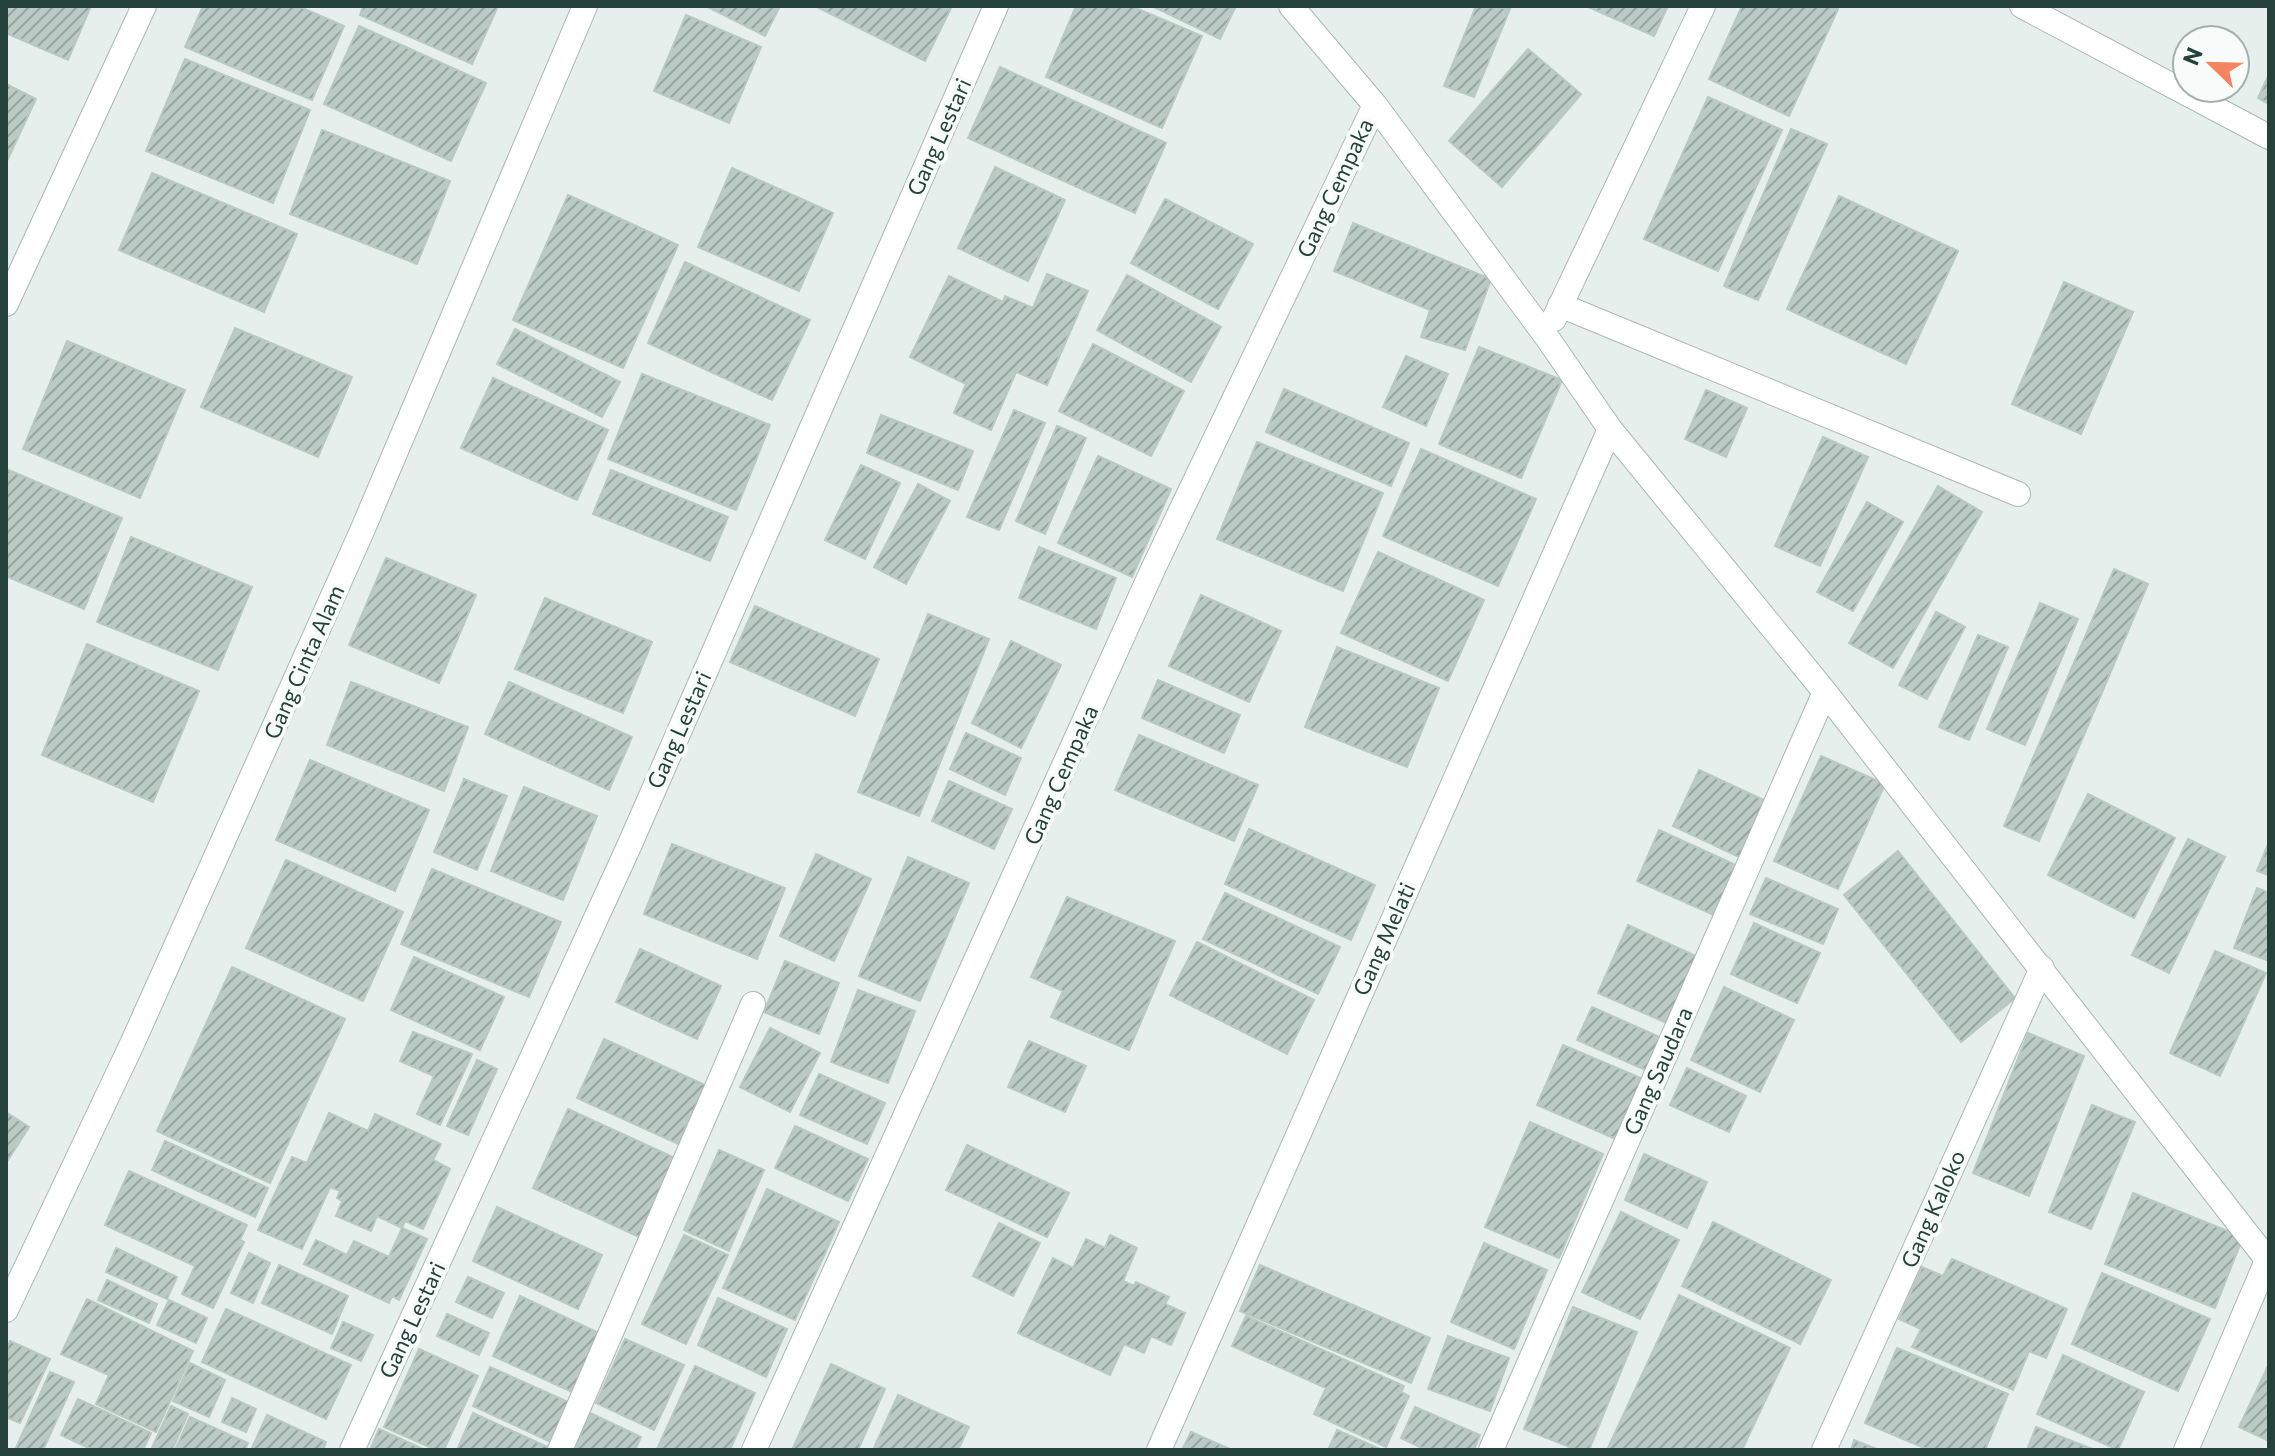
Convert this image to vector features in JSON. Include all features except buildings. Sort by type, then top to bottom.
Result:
[{"type":"street","points":[[6,304],[144,6]]},
{"type":"street","name":"Gang Cinta Alam","points":[[6,1310],[132,1044],[362,531],[585,6]]},
{"type":"street","name":"Gang Lestari","points":[[352,1450],[630,844],[996,6]]},
{"type":"street","points":[[1291,6],[1375,105],[1546,336],[1610,429],[1825,692],[2268,1259],[2186,1450]]},
{"type":"street","points":[[1546,336],[1703,6]]},
{"type":"street","points":[[2022,6],[2269,137]]},
{"type":"street","name":"Gang Cempaka","points":[[754,1450],[1154,567],[1375,105]]},
{"type":"street","points":[[1560,305],[2018,494]]},
{"type":"street","name":"Gang Melati","points":[[1159,1450],[1610,429]]},
{"type":"street","name":"Gang Saudara","points":[[1491,1450],[1825,692]]},
{"type":"street","name":"Gang Kaloko","points":[[1824,1450],[2042,968]]},
{"type":"street","points":[[560,1450],[753,1004]]}]
